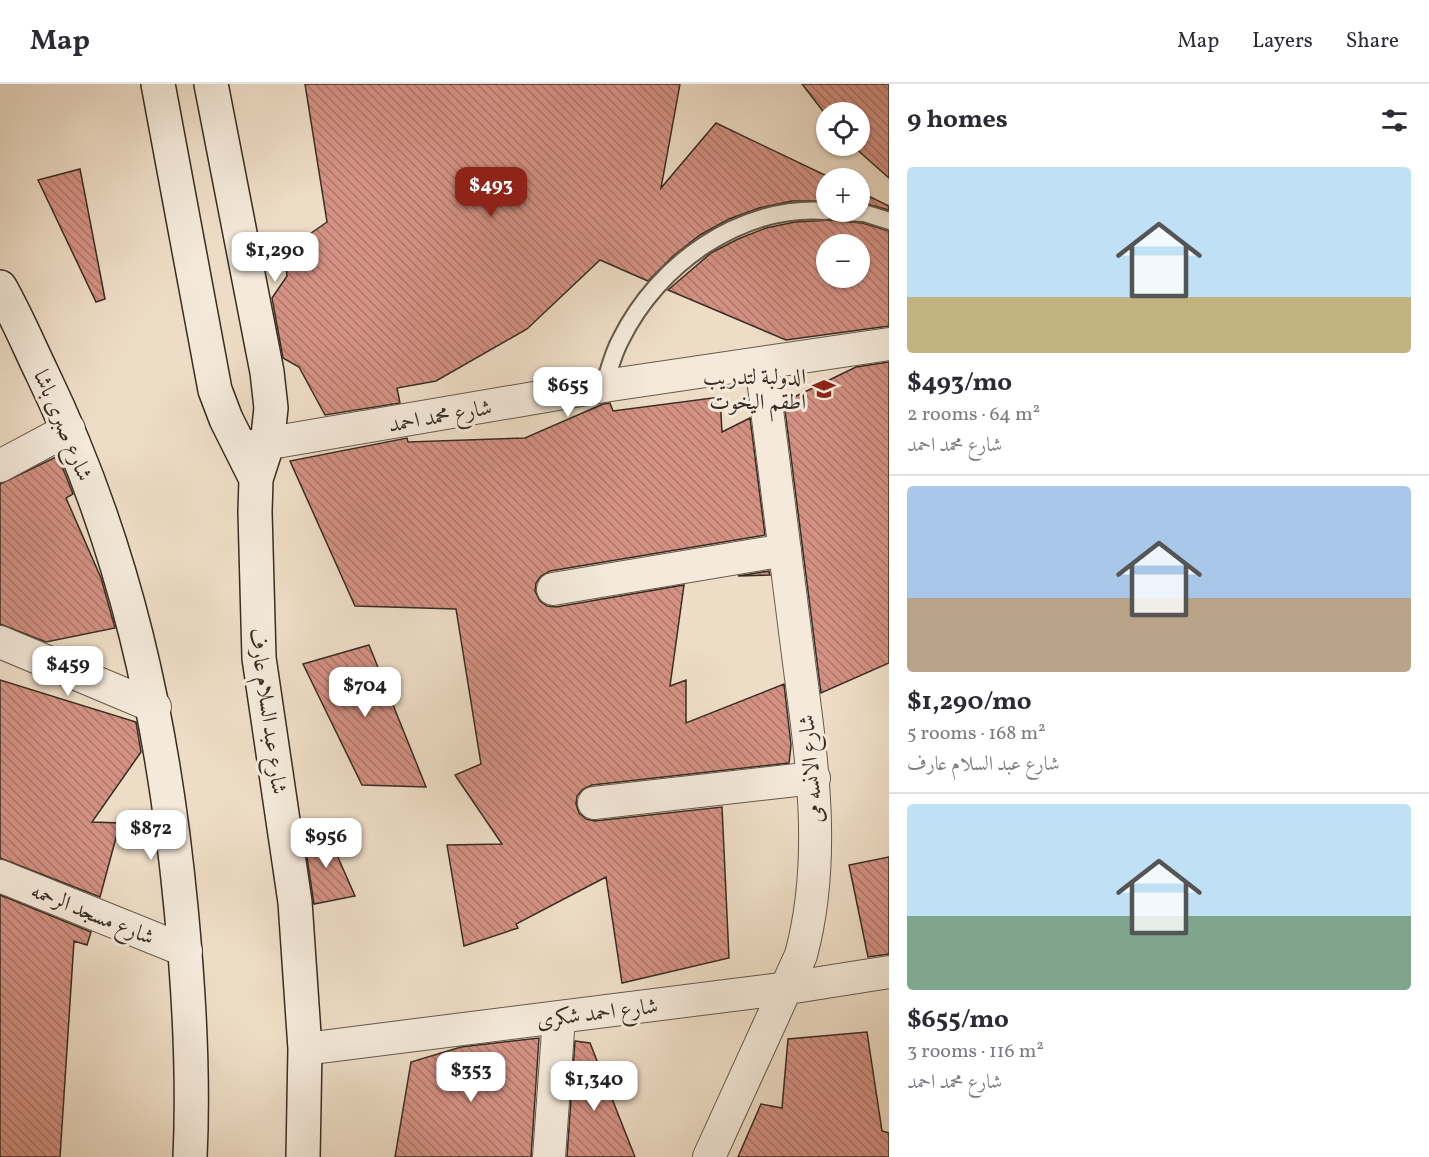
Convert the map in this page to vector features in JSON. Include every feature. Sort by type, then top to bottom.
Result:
[{"type":"street","points":[[158,84],[215,390],[254,447]]},
{"type":"street","name":"شارع عبد السلام عارف","points":[[211,84],[267,372],[271,408],[254,447],[256,479],[254,536],[259,658],[295,902],[305,1049],[303,1157]]},
{"type":"street","name":"شارع صبرى باشا","points":[[0,288],[69,429],[119,566],[155,707]]},
{"type":"street","name":"شارع محمد احمد","points":[[254,447],[604,386],[889,344]]},
{"type":"street","name":"شارع الانسه مى","points":[[709,1157],[788,988],[810,920],[814,890],[814,778],[761,363]]},
{"type":"street","points":[[0,466],[69,429]]},
{"type":"street","points":[[553,589],[785,550]]},
{"type":"street","points":[[0,642],[155,707],[174,827],[186,951],[191,1050],[190,1157]]},
{"type":"street","points":[[594,802],[814,778]]},
{"type":"street","name":"شارع مسجد الرحمه","points":[[0,876],[186,951]]},
{"type":"street","name":"شارع احمد شكرى","points":[[305,1049],[788,988],[889,972]]},
{"type":"street","points":[[549,1157],[559,1017]]},
{"type":"lane","points":[[604,386],[620,340],[645,298],[679,262],[721,235],[766,217],[816,212]]},
{"type":"lane","points":[[870,215],[889,221]]},
{"type":"building","points":[[305,84],[680,84],[661,188],[716,123],[816,171],[816,201],[792,201],[759,208],[729,219],[700,235],[673,256],[648,281],[600,260],[527,329],[436,381],[397,388],[400,403],[325,415],[299,367],[283,358],[272,298],[287,276],[284,252],[327,222]]},
{"type":"building","points":[[802,84],[889,84],[889,178],[864,156],[870,156],[870,102],[816,102]]},
{"type":"building","points":[[80,169],[105,299],[96,302],[38,180]]},
{"type":"building","points":[[870,197],[889,206],[889,210],[870,205]]},
{"type":"building","points":[[816,221],[862,223],[889,231],[889,326],[786,340],[668,290],[711,253],[766,228],[795,222]]},
{"type":"building","points":[[889,362],[889,663],[821,693],[784,402],[856,367]]},
{"type":"building","points":[[720,397],[722,432],[750,418],[765,535],[550,571],[541,576],[536,583],[535,591],[540,601],[547,606],[556,607],[684,585],[670,686],[686,680],[686,723],[784,684],[791,745],[789,763],[592,785],[583,789],[577,796],[576,804],[579,813],[586,819],[595,821],[722,807],[729,958],[622,983],[606,877],[516,924],[518,928],[464,946],[447,845],[502,844],[455,775],[481,764],[456,609],[355,606],[290,461],[407,438],[408,442],[525,438],[603,404],[610,403],[613,411]]},
{"type":"building","points":[[58,456],[73,494],[66,498],[101,578],[115,628],[46,642],[0,624],[0,484]]},
{"type":"building","points":[[769,571],[770,575],[738,576]]},
{"type":"building","points":[[369,645],[426,787],[362,785],[303,664]]},
{"type":"building","points":[[0,680],[136,722],[141,752],[92,822],[120,823],[100,897],[0,858]]},
{"type":"building","points":[[325,828],[355,896],[314,904],[304,837]]},
{"type":"building","points":[[889,857],[889,954],[868,957],[849,865]]},
{"type":"building","points":[[0,895],[91,932],[87,945],[74,941],[60,1157],[0,1157]]},
{"type":"building","points":[[867,1032],[882,1131],[889,1133],[889,1157],[738,1157],[761,1104],[782,1108],[788,1039]]},
{"type":"building","points":[[539,1038],[531,1157],[395,1157],[411,1062],[461,1047]]},
{"type":"building","points":[[575,1041],[590,1043],[635,1157],[567,1157]]},
{"type":"place","name":"الدولبة لتدريب اطقم اليخوت","points":[[824,389]]}]
